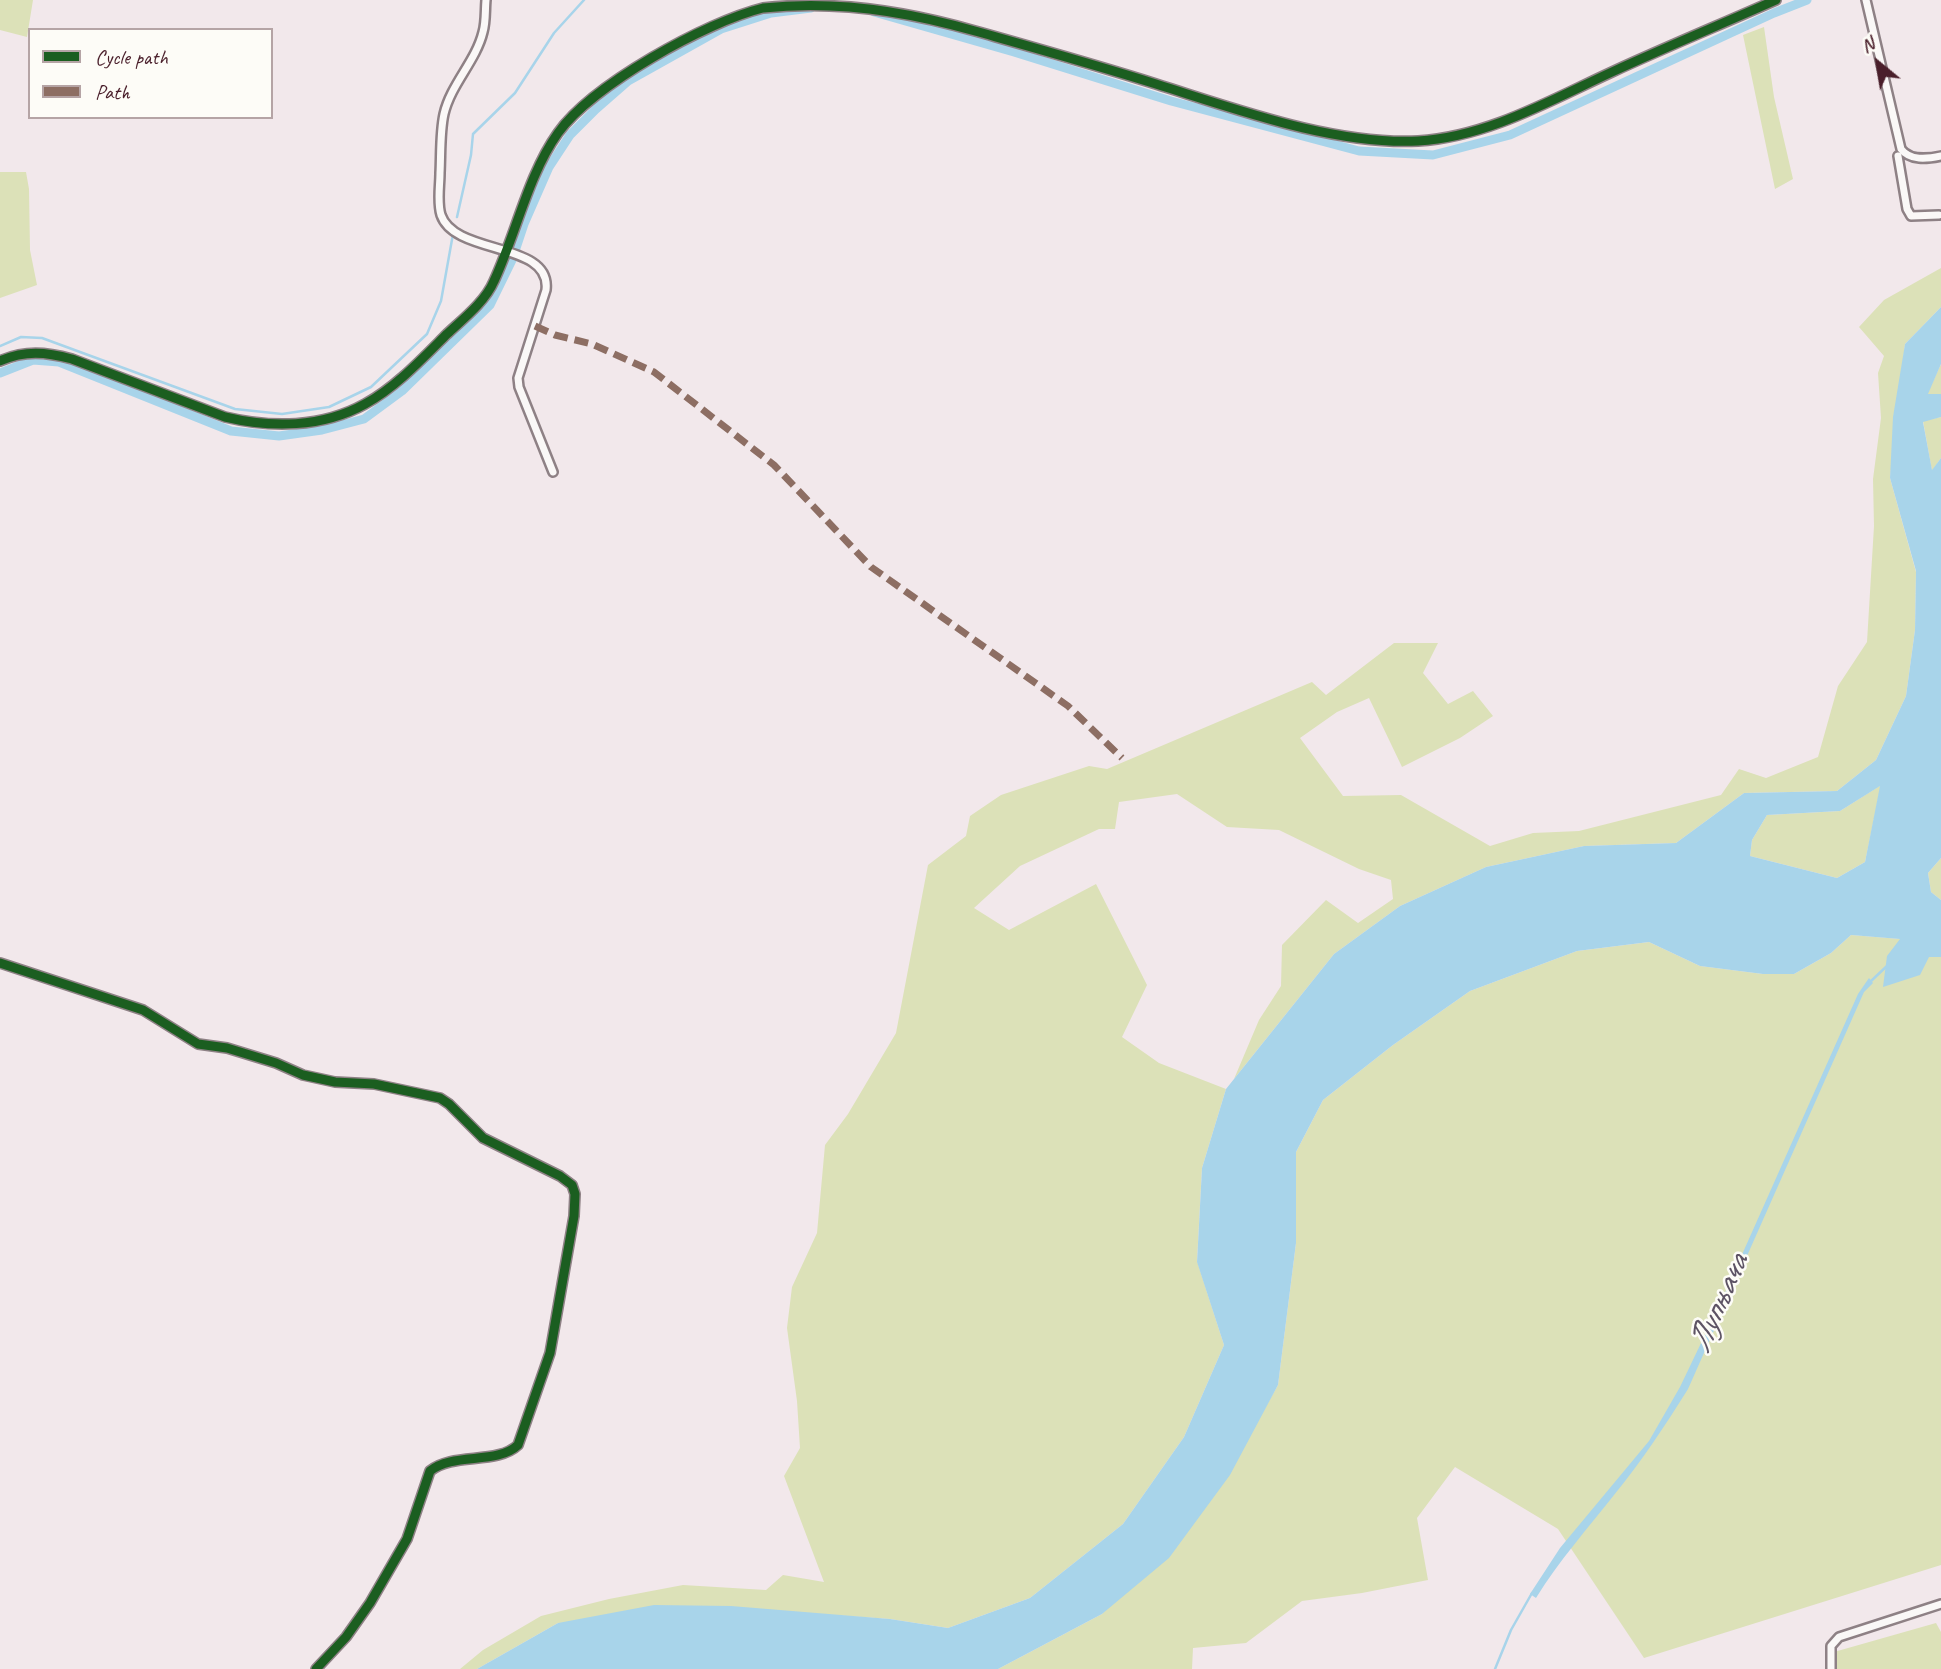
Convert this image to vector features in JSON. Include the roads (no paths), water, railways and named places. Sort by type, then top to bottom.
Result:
[{"type":"street","points":[[486,0],[483,34],[444,114],[440,208],[446,224],[460,235],[525,259],[543,271],[547,282],[518,379],[553,472]]},
{"type":"street","points":[[0,361],[30,352],[50,353],[225,417],[251,423],[307,423],[363,405],[393,385],[476,306],[493,286],[543,159],[559,132],[583,105],[618,80],[694,35],[721,21],[765,8],[821,1],[866,5],[949,24],[1269,118],[1339,135],[1423,141],[1464,133],[1507,120],[1776,0]]},
{"type":"street","points":[[1866,0],[1901,149],[1907,156],[1922,159],[1941,156]]},
{"type":"street","points":[[1898,156],[1907,209],[1911,216],[1939,215]]},
{"type":"street","points":[[0,963],[143,1010],[198,1044],[227,1048],[276,1063],[303,1075],[335,1082],[374,1084],[440,1098],[483,1138],[560,1176],[572,1185],[575,1195],[574,1216],[550,1353],[518,1445],[495,1455],[439,1464],[430,1471],[407,1539],[370,1603],[346,1637],[316,1669]]},
{"type":"street","points":[[1831,1669],[1832,1642],[1839,1637],[1941,1604]]},
{"type":"water","points":[[1941,307],[1941,364],[1928,394],[1941,394],[1941,417],[1923,422],[1932,470],[1941,458],[1941,858],[1928,873],[1931,892],[1941,900],[1941,957],[1929,957],[1920,975],[1883,987],[1887,956],[1900,939],[1851,935],[1831,953],[1794,974],[1763,974],[1700,966],[1649,942],[1577,951],[1470,991],[1393,1045],[1323,1100],[1296,1152],[1296,1243],[1278,1385],[1230,1475],[1169,1558],[1102,1614],[998,1669],[477,1669],[558,1623],[654,1605],[731,1606],[890,1619],[948,1628],[1030,1598],[1123,1524],[1184,1437],[1224,1345],[1197,1262],[1202,1168],[1226,1089],[1334,954],[1400,906],[1486,867],[1584,846],[1676,843],[1744,793],[1837,791],[1876,760],[1906,696],[1915,630],[1916,571],[1890,478],[1893,417],[1905,344]],"holes":[[[1880,786],[1865,862],[1837,878],[1750,856],[1752,840],[1767,815],[1840,811]]]},
{"type":"water","points":[[1869,978],[1873,983],[1864,992],[1688,1389],[1643,1457],[1536,1598],[1530,1594],[1560,1548],[1649,1441],[1680,1387],[1724,1295],[1858,994]]},
{"type":"waterway","points":[[457,217],[473,134],[515,93],[554,33],[584,0]]},
{"type":"waterway","points":[[874,12],[1171,101],[1359,151],[1433,155],[1510,135],[1807,0]]},
{"type":"waterway","points":[[0,373],[33,360],[59,362],[231,431],[279,436],[322,430],[364,419],[402,391],[490,305],[512,260],[524,224],[549,167],[570,135],[596,109],[628,81],[721,29],[771,13],[811,8]]},
{"type":"waterway","points":[[0,346],[21,337],[42,338],[235,409],[282,414],[329,407],[371,387],[427,334],[441,301],[453,234]]},
{"type":"waterway","name":"Лупњача","points":[[1870,982],[1888,965]]},
{"type":"waterway","name":"Лупњача","points":[[1495,1669],[1511,1630],[1532,1593]]}]
